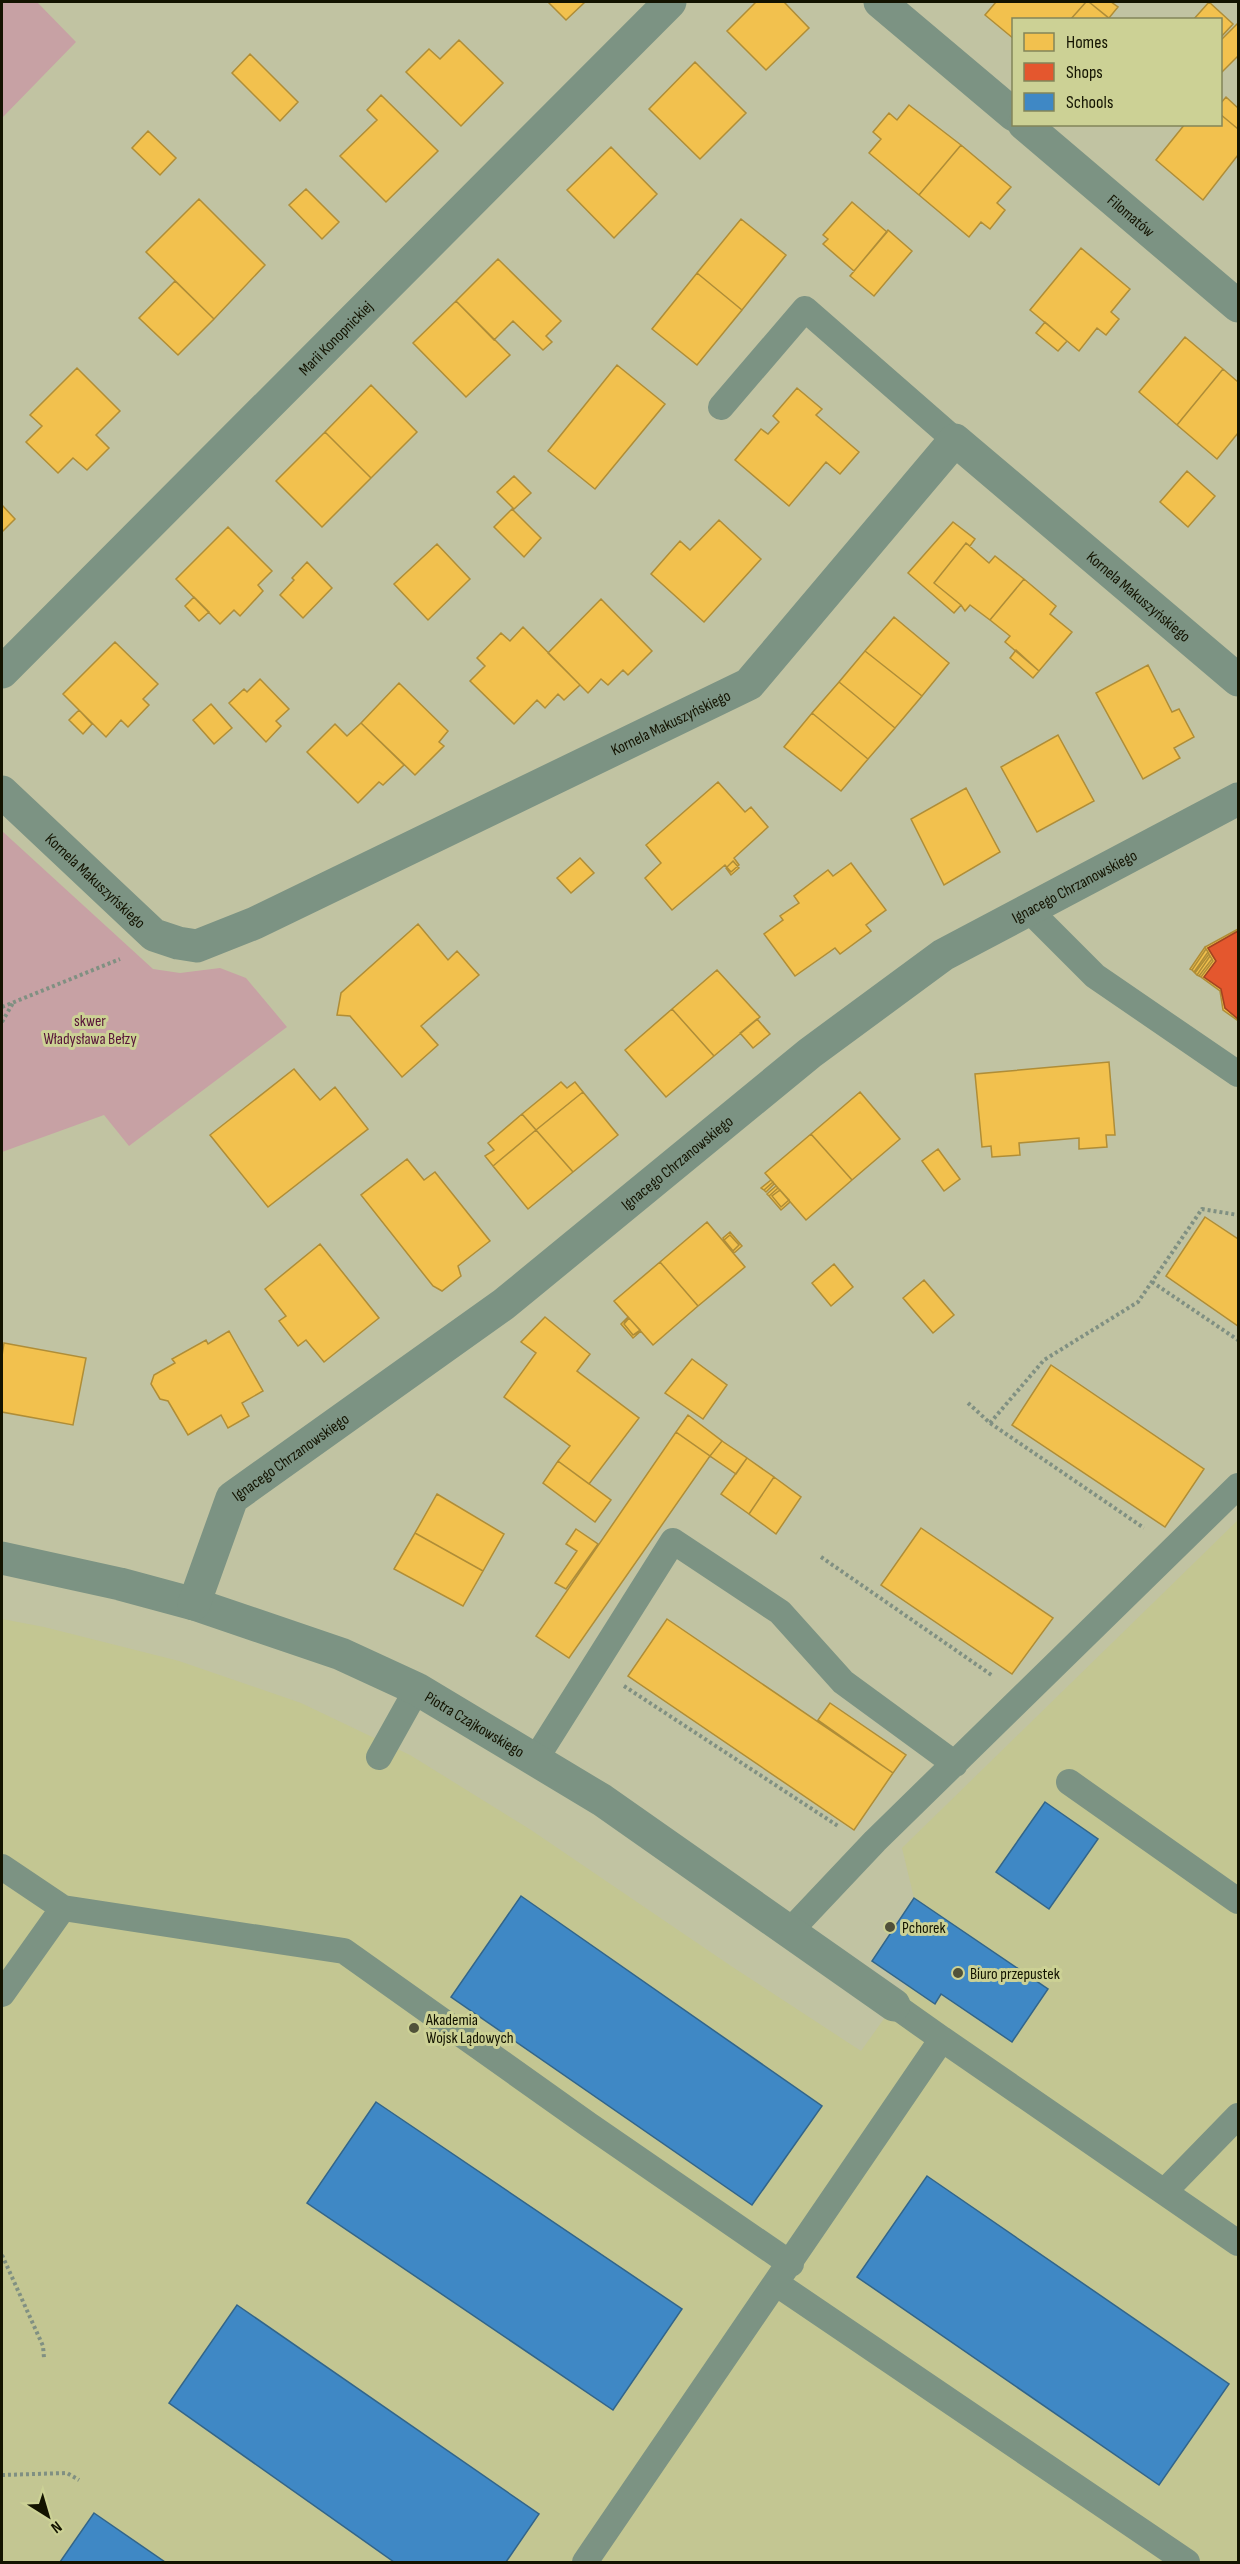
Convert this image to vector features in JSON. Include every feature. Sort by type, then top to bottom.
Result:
[{"type":"street","name":"Marii Konopnickiej","points":[[2,672],[670,2]]},
{"type":"street","points":[[880,2],[1012,113]]},
{"type":"street","name":"Filomatów","points":[[1026,126],[1239,306]]},
{"type":"street","name":"Kornela Makuszyńskiego","points":[[2,792],[154,935],[178,943],[197,946],[255,923],[749,684],[955,440],[1239,680]]},
{"type":"street","name":"Ignacego Chrzanowskiego","points":[[194,1605],[232,1498],[504,1304],[810,1053],[933,962],[1239,799]]},
{"type":"street","name":"Piotra Czajkowskiego","points":[[2,1558],[120,1584],[194,1605],[341,1654],[417,1689],[602,1800],[894,2005]]},
{"type":"lane","points":[[721,407],[805,309],[955,440]]},
{"type":"lane","points":[[1029,910],[1095,976],[1239,1074]]},
{"type":"lane","points":[[789,1932],[837,1878],[1239,1486]]},
{"type":"lane","points":[[535,1760],[673,1541],[780,1612],[843,1682],[955,1764]]},
{"type":"lane","points":[[379,1757],[417,1689]]},
{"type":"lane","points":[[1069,1782],[1239,1901]]},
{"type":"lane","points":[[2,1867],[63,1908],[344,1952],[589,2125],[784,2274],[1187,2562]]},
{"type":"lane","points":[[2,1994],[63,1908]]},
{"type":"lane","points":[[894,2005],[1239,2243]]},
{"type":"lane","points":[[585,2562],[784,2274],[942,2039]]},
{"type":"lane","points":[[1164,2192],[1239,2116]]},
{"type":"path","points":[[2,1007],[140,950],[154,935]]},
{"type":"path","points":[[2,1022],[13,1003]]},
{"type":"path","points":[[990,1423],[1044,1360],[1138,1302],[1202,1209],[1239,1215]]},
{"type":"path","points":[[1152,1282],[1239,1340]]},
{"type":"path","points":[[968,1403],[990,1423],[1153,1534],[1172,1551]]},
{"type":"path","points":[[821,1557],[1022,1698]]},
{"type":"path","points":[[625,1685],[837,1825]]},
{"type":"path","points":[[2,2255],[43,2346],[44,2358]]},
{"type":"path","points":[[2,2475],[67,2474],[79,2480]]},
{"type":"shaded area","name":"Akademia Wojsk Lądowych","points":[[1238,1520],[1238,2562],[2,2562],[2,1619],[44,1627],[179,1661],[301,1703],[410,1755],[531,1830],[861,2051],[908,1985],[872,1961],[914,1898],[902,1848]]},
{"type":"green space","points":[[2,2],[37,2],[76,42],[2,118]]},
{"type":"green space","name":"skwer Władysława Bełzy","points":[[2,831],[153,969],[180,973],[220,968],[246,978],[287,1027],[129,1146],[104,1115],[2,1152]]},
{"type":"building: Homes","points":[[548,2],[585,2],[566,20]]},
{"type":"building: Homes","points":[[756,2],[784,2],[809,28],[766,70],[727,31]]},
{"type":"building: Homes","points":[[996,2],[1086,2],[1072,18],[1012,18],[1012,37],[985,15]]},
{"type":"building: Homes","points":[[1086,2],[1089,2],[1109,18],[1072,18]]},
{"type":"building: Homes","points":[[1089,2],[1111,2],[1118,7],[1109,18]]},
{"type":"building: Homes","points":[[1209,2],[1233,24],[1222,36],[1222,18],[1195,18]]},
{"type":"building: Homes","points":[[1238,23],[1238,56],[1222,72],[1222,39]]},
{"type":"building: Homes","points":[[459,40],[503,83],[461,126],[406,72],[429,49],[440,59]]},
{"type":"building: Homes","points":[[250,54],[298,102],[280,121],[232,73]]},
{"type":"building: Homes","points":[[695,62],[746,113],[700,159],[649,109]]},
{"type":"building: Homes","points":[[381,95],[438,151],[386,202],[340,156],[377,120],[367,110]]},
{"type":"building: Homes","points":[[1226,97],[1238,108],[1238,129],[1222,116],[1222,102]]},
{"type":"building: Homes","points":[[909,105],[961,145],[919,195],[869,153],[881,139],[873,132],[889,113],[897,120]]},
{"type":"building: Homes","points":[[1222,116],[1238,129],[1238,155],[1203,200],[1156,160],[1183,126],[1222,126]]},
{"type":"building: Homes","points":[[148,131],[176,158],[160,175],[132,148]]},
{"type":"building: Homes","points":[[961,145],[1011,187],[997,203],[1005,210],[990,229],[981,222],[969,237],[919,195]]},
{"type":"building: Homes","points":[[611,147],[657,194],[614,238],[567,190]]},
{"type":"building: Homes","points":[[306,189],[339,222],[322,239],[289,205]]},
{"type":"building: Homes","points":[[199,199],[265,265],[214,319],[146,252]]},
{"type":"building: Homes","points":[[852,202],[887,232],[854,271],[823,244],[828,239],[823,235]]},
{"type":"building: Homes","points":[[741,219],[786,255],[742,310],[697,273]]},
{"type":"building: Homes","points":[[888,230],[912,251],[874,296],[850,276]]},
{"type":"building: Homes","points":[[1081,248],[1130,289],[1111,312],[1119,319],[1106,335],[1097,328],[1079,351],[1030,310]]},
{"type":"building: Homes","points":[[498,259],[561,321],[546,336],[552,342],[543,350],[513,321],[494,340],[456,301]]},
{"type":"building: Homes","points":[[697,273],[742,310],[697,365],[652,329]]},
{"type":"building: Homes","points":[[175,281],[214,319],[178,355],[139,318]]},
{"type":"building: Homes","points":[[456,301],[510,355],[466,397],[413,343]]},
{"type":"building: Homes","points":[[1045,322],[1067,341],[1058,351],[1036,333]]},
{"type":"building: Homes","points":[[1185,337],[1223,369],[1177,425],[1139,392]]},
{"type":"building: Homes","points":[[617,365],[665,404],[595,489],[548,451]]},
{"type":"building: Homes","points":[[77,368],[120,411],[96,435],[109,448],[87,470],[73,458],[58,473],[26,442],[42,426],[30,415]]},
{"type":"building: Homes","points":[[1223,369],[1238,382],[1238,433],[1217,459],[1177,425]]},
{"type":"building: Homes","points":[[371,385],[417,432],[371,478],[325,432]]},
{"type":"building: Homes","points":[[797,388],[822,409],[816,415],[859,452],[840,474],[826,462],[789,506],[735,460],[761,429],[768,434],[779,422],[773,416]]},
{"type":"building: Homes","points":[[325,432],[371,478],[322,527],[276,481]]},
{"type":"building: Homes","points":[[1187,471],[1215,496],[1188,527],[1160,502]]},
{"type":"building: Homes","points":[[514,476],[531,493],[514,509],[497,492]]},
{"type":"building: Homes","points":[[2,505],[15,519],[2,532]]},
{"type":"building: Homes","points":[[512,509],[541,538],[524,557],[494,527]]},
{"type":"building: Homes","points":[[719,520],[761,559],[704,622],[651,574],[680,541],[690,550]]},
{"type":"building: Homes","points":[[953,522],[975,539],[970,546],[966,543],[934,583],[961,605],[954,613],[908,573]]},
{"type":"building: Homes","points":[[228,527],[272,571],[258,585],[263,591],[240,616],[234,610],[220,624],[176,579]]},
{"type":"building: Homes","points":[[966,543],[989,563],[995,556],[1024,579],[990,620],[970,605],[965,611],[934,583]]},
{"type":"building: Homes","points":[[437,544],[470,579],[428,620],[394,584]]},
{"type":"building: Homes","points":[[307,562],[332,588],[303,618],[280,595]]},
{"type":"building: Homes","points":[[1024,579],[1056,606],[1050,614],[1072,632],[1039,671],[1005,642],[1010,636],[990,620]]},
{"type":"building: Homes","points":[[194,597],[209,612],[199,621],[185,606]]},
{"type":"building: Homes","points":[[601,599],[652,651],[628,675],[623,670],[608,685],[601,679],[588,693],[548,653]]},
{"type":"building: Homes","points":[[894,617],[949,663],[922,696],[865,651]]},
{"type":"building: Homes","points":[[523,627],[580,685],[564,700],[558,694],[545,708],[537,700],[514,724],[470,681],[485,666],[477,658],[501,633],[510,641]]},
{"type":"building: Homes","points":[[115,642],[158,684],[143,699],[149,705],[128,727],[121,720],[106,737],[63,694]]},
{"type":"building: Homes","points":[[1016,650],[1039,671],[1033,678],[1010,658]]},
{"type":"building: Homes","points":[[865,651],[922,696],[895,728],[839,682]]},
{"type":"building: Homes","points":[[1148,665],[1172,712],[1179,709],[1194,737],[1174,748],[1180,758],[1143,779],[1096,693]]},
{"type":"building: Homes","points":[[260,679],[289,709],[276,721],[281,726],[266,742],[229,703],[244,689],[247,692]]},
{"type":"building: Homes","points":[[839,682],[895,728],[868,759],[812,713]]},
{"type":"building: Homes","points":[[399,683],[448,731],[439,742],[444,746],[415,775],[361,723]]},
{"type":"building: Homes","points":[[211,704],[232,728],[214,744],[193,720]]},
{"type":"building: Homes","points":[[79,710],[92,724],[83,734],[69,720]]},
{"type":"building: Homes","points":[[812,713],[868,759],[841,791],[784,747]]},
{"type":"building: Homes","points":[[361,723],[404,765],[383,785],[379,782],[358,803],[307,752],[335,724],[347,736]]},
{"type":"building: Homes","points":[[1058,735],[1094,801],[1037,832],[1001,767]]},
{"type":"building: Homes","points":[[718,782],[745,812],[751,807],[768,827],[734,858],[739,865],[731,872],[725,865],[672,910],[645,878],[661,863],[646,845]]},
{"type":"building: Homes","points":[[966,788],[1000,852],[944,885],[911,819]]},
{"type":"building: Homes","points":[[580,858],[594,873],[571,893],[557,878]]},
{"type":"building: Homes","points":[[733,861],[739,868],[731,875],[726,868]]},
{"type":"building: Homes","points":[[851,863],[886,910],[866,925],[871,931],[840,954],[835,948],[795,976],[764,934],[783,920],[780,916],[799,903],[794,896],[828,870],[833,876]]},
{"type":"building: Homes","points":[[418,924],[448,960],[457,951],[479,975],[421,1026],[438,1045],[402,1077],[350,1016],[337,1015],[341,993]]},
{"type":"building: Homes","points":[[1238,929],[1208,948],[1216,961],[1204,977],[1221,989],[1225,1008],[1237,1020],[1223,1010],[1220,991],[1201,977],[1213,961],[1205,947]]},
{"type":"building: Homes","points":[[1205,947],[1206,949],[1192,970],[1190,969]]},
{"type":"building: Homes","points":[[1206,949],[1208,952],[1194,972],[1192,970]]},
{"type":"building: Homes","points":[[1208,952],[1209,954],[1195,973],[1194,972]]},
{"type":"building: Homes","points":[[1209,954],[1210,956],[1197,975],[1195,973]]},
{"type":"building: Homes","points":[[1210,956],[1212,959],[1199,976],[1197,975]]},
{"type":"building: Homes","points":[[1212,959],[1213,961],[1201,977],[1199,976]]},
{"type":"building: Homes","points":[[717,970],[760,1017],[714,1056],[672,1009]]},
{"type":"building: Homes","points":[[672,1009],[714,1056],[666,1097],[625,1050]]},
{"type":"building: Homes","points":[[757,1019],[770,1034],[753,1048],[740,1033]]},
{"type":"building: Homes","points":[[1109,1062],[1115,1135],[1106,1135],[1107,1147],[1079,1149],[1079,1138],[1019,1143],[1020,1155],[992,1157],[991,1146],[982,1147],[975,1074]]},
{"type":"building: Homes","points":[[294,1069],[320,1100],[335,1087],[368,1129],[268,1207],[210,1135]]},
{"type":"building: Homes","points":[[561,1082],[567,1088],[575,1082],[583,1092],[536,1130],[522,1114]]},
{"type":"building: Homes","points":[[583,1092],[618,1135],[573,1172],[536,1130]]},
{"type":"building: Homes","points":[[860,1092],[900,1139],[852,1180],[811,1134]]},
{"type":"building: Homes","points":[[522,1114],[536,1130],[493,1166],[485,1156],[494,1150],[488,1143]]},
{"type":"building: Homes","points":[[536,1130],[573,1172],[528,1209],[493,1166]]},
{"type":"building: Homes","points":[[811,1134],[852,1180],[806,1220],[765,1173]]},
{"type":"building: Homes","points":[[938,1149],[960,1179],[944,1191],[922,1161]]},
{"type":"building: Homes","points":[[407,1159],[424,1180],[435,1172],[490,1241],[458,1266],[461,1276],[442,1291],[433,1286],[361,1195]]},
{"type":"building: Homes","points":[[771,1180],[773,1182],[764,1190],[761,1188]]},
{"type":"building: Homes","points":[[773,1182],[774,1184],[766,1192],[764,1190]]},
{"type":"building: Homes","points":[[776,1186],[778,1188],[769,1196],[767,1194]]},
{"type":"building: Homes","points":[[778,1188],[780,1190],[772,1196],[781,1207],[789,1200],[790,1202],[781,1210],[769,1196]]},
{"type":"building: Homes","points":[[780,1190],[789,1200],[781,1207],[772,1196]]},
{"type":"building: Homes","points":[[1205,1217],[1238,1239],[1238,1326],[1166,1276]]},
{"type":"building: Homes","points":[[707,1222],[745,1267],[698,1306],[660,1262]]},
{"type":"building: Homes","points":[[730,1232],[742,1246],[734,1253],[733,1251],[739,1245],[730,1235],[724,1240],[723,1238]]},
{"type":"building: Homes","points":[[730,1235],[739,1245],[733,1251],[724,1240]]},
{"type":"building: Homes","points":[[320,1244],[379,1318],[324,1362],[306,1340],[298,1346],[279,1321],[286,1316],[265,1289]]},
{"type":"building: Homes","points":[[660,1262],[698,1306],[653,1345],[614,1301]]},
{"type":"building: Homes","points":[[834,1264],[853,1287],[831,1306],[812,1283]]},
{"type":"building: Homes","points":[[924,1280],[954,1315],[933,1333],[903,1298]]},
{"type":"building: Homes","points":[[545,1317],[590,1354],[577,1371],[639,1418],[589,1484],[558,1461],[570,1446],[504,1397],[536,1353],[521,1342]]},
{"type":"building: Homes","points":[[628,1317],[624,1324],[633,1335],[641,1331],[633,1338],[621,1324]]},
{"type":"building: Homes","points":[[629,1318],[640,1330],[633,1335],[624,1324]]},
{"type":"building: Homes","points":[[229,1331],[263,1391],[242,1403],[249,1416],[228,1428],[221,1415],[188,1435],[168,1401],[160,1399],[151,1384],[154,1375],[175,1363],[172,1359],[206,1340],[208,1344]]},
{"type":"building: Homes","points":[[4,1343],[86,1358],[73,1425],[2,1412]]},
{"type":"building: Homes","points":[[692,1359],[727,1385],[703,1419],[665,1393]]},
{"type":"building: Homes","points":[[1051,1365],[1204,1469],[1165,1527],[1012,1425]]},
{"type":"building: Homes","points":[[688,1415],[722,1441],[710,1456],[676,1432]]},
{"type":"building: Homes","points":[[676,1432],[710,1456],[569,1658],[536,1636]]},
{"type":"building: Homes","points":[[722,1441],[747,1458],[736,1474],[710,1456]]},
{"type":"building: Homes","points":[[747,1458],[774,1477],[749,1514],[721,1494]]},
{"type":"building: Homes","points":[[558,1461],[611,1500],[595,1522],[543,1483]]},
{"type":"building: Homes","points":[[774,1477],[801,1497],[776,1534],[749,1514]]},
{"type":"building: Homes","points":[[437,1494],[504,1534],[483,1571],[415,1533]]},
{"type":"building: Homes","points":[[921,1528],[1053,1618],[1012,1674],[881,1585]]},
{"type":"building: Homes","points":[[576,1529],[598,1544],[566,1589],[555,1583],[577,1551],[566,1544]]},
{"type":"building: Homes","points":[[415,1533],[483,1571],[463,1606],[394,1569]]},
{"type":"building: Homes","points":[[667,1619],[893,1773],[854,1830],[628,1676]]},
{"type":"building: Homes","points":[[830,1703],[906,1755],[893,1773],[818,1720]]},
{"type":"building: Shops","points":[[1238,931],[1238,1019],[1225,1008],[1221,989],[1204,977],[1216,961],[1208,948]]},
{"type":"building: Schools","points":[[1045,1802],[1098,1839],[1049,1909],[996,1872]]},
{"type":"building: Schools","points":[[521,1896],[822,2106],[752,2205],[451,1997]]},
{"type":"building: Schools","name":"Biuro przepustek","points":[[914,1898],[1048,1989],[1012,2042],[941,1994],[935,2004],[872,1961]]},
{"type":"building: Schools","points":[[376,2102],[682,2309],[613,2410],[307,2203]]},
{"type":"building: Schools","points":[[927,2176],[1229,2384],[1159,2485],[857,2277]]},
{"type":"building: Schools","points":[[237,2305],[539,2514],[506,2562],[394,2562],[169,2403]]},
{"type":"building: Schools","points":[[94,2513],[165,2562],[60,2562]]},
{"type":"place","name":"Pchorek","points":[[890,1927]]},
{"type":"place","name":"Biuro przepustek","points":[[958,1973]]},
{"type":"place","name":"Akademia Wojsk Lądowych","points":[[414,2028]]}]
